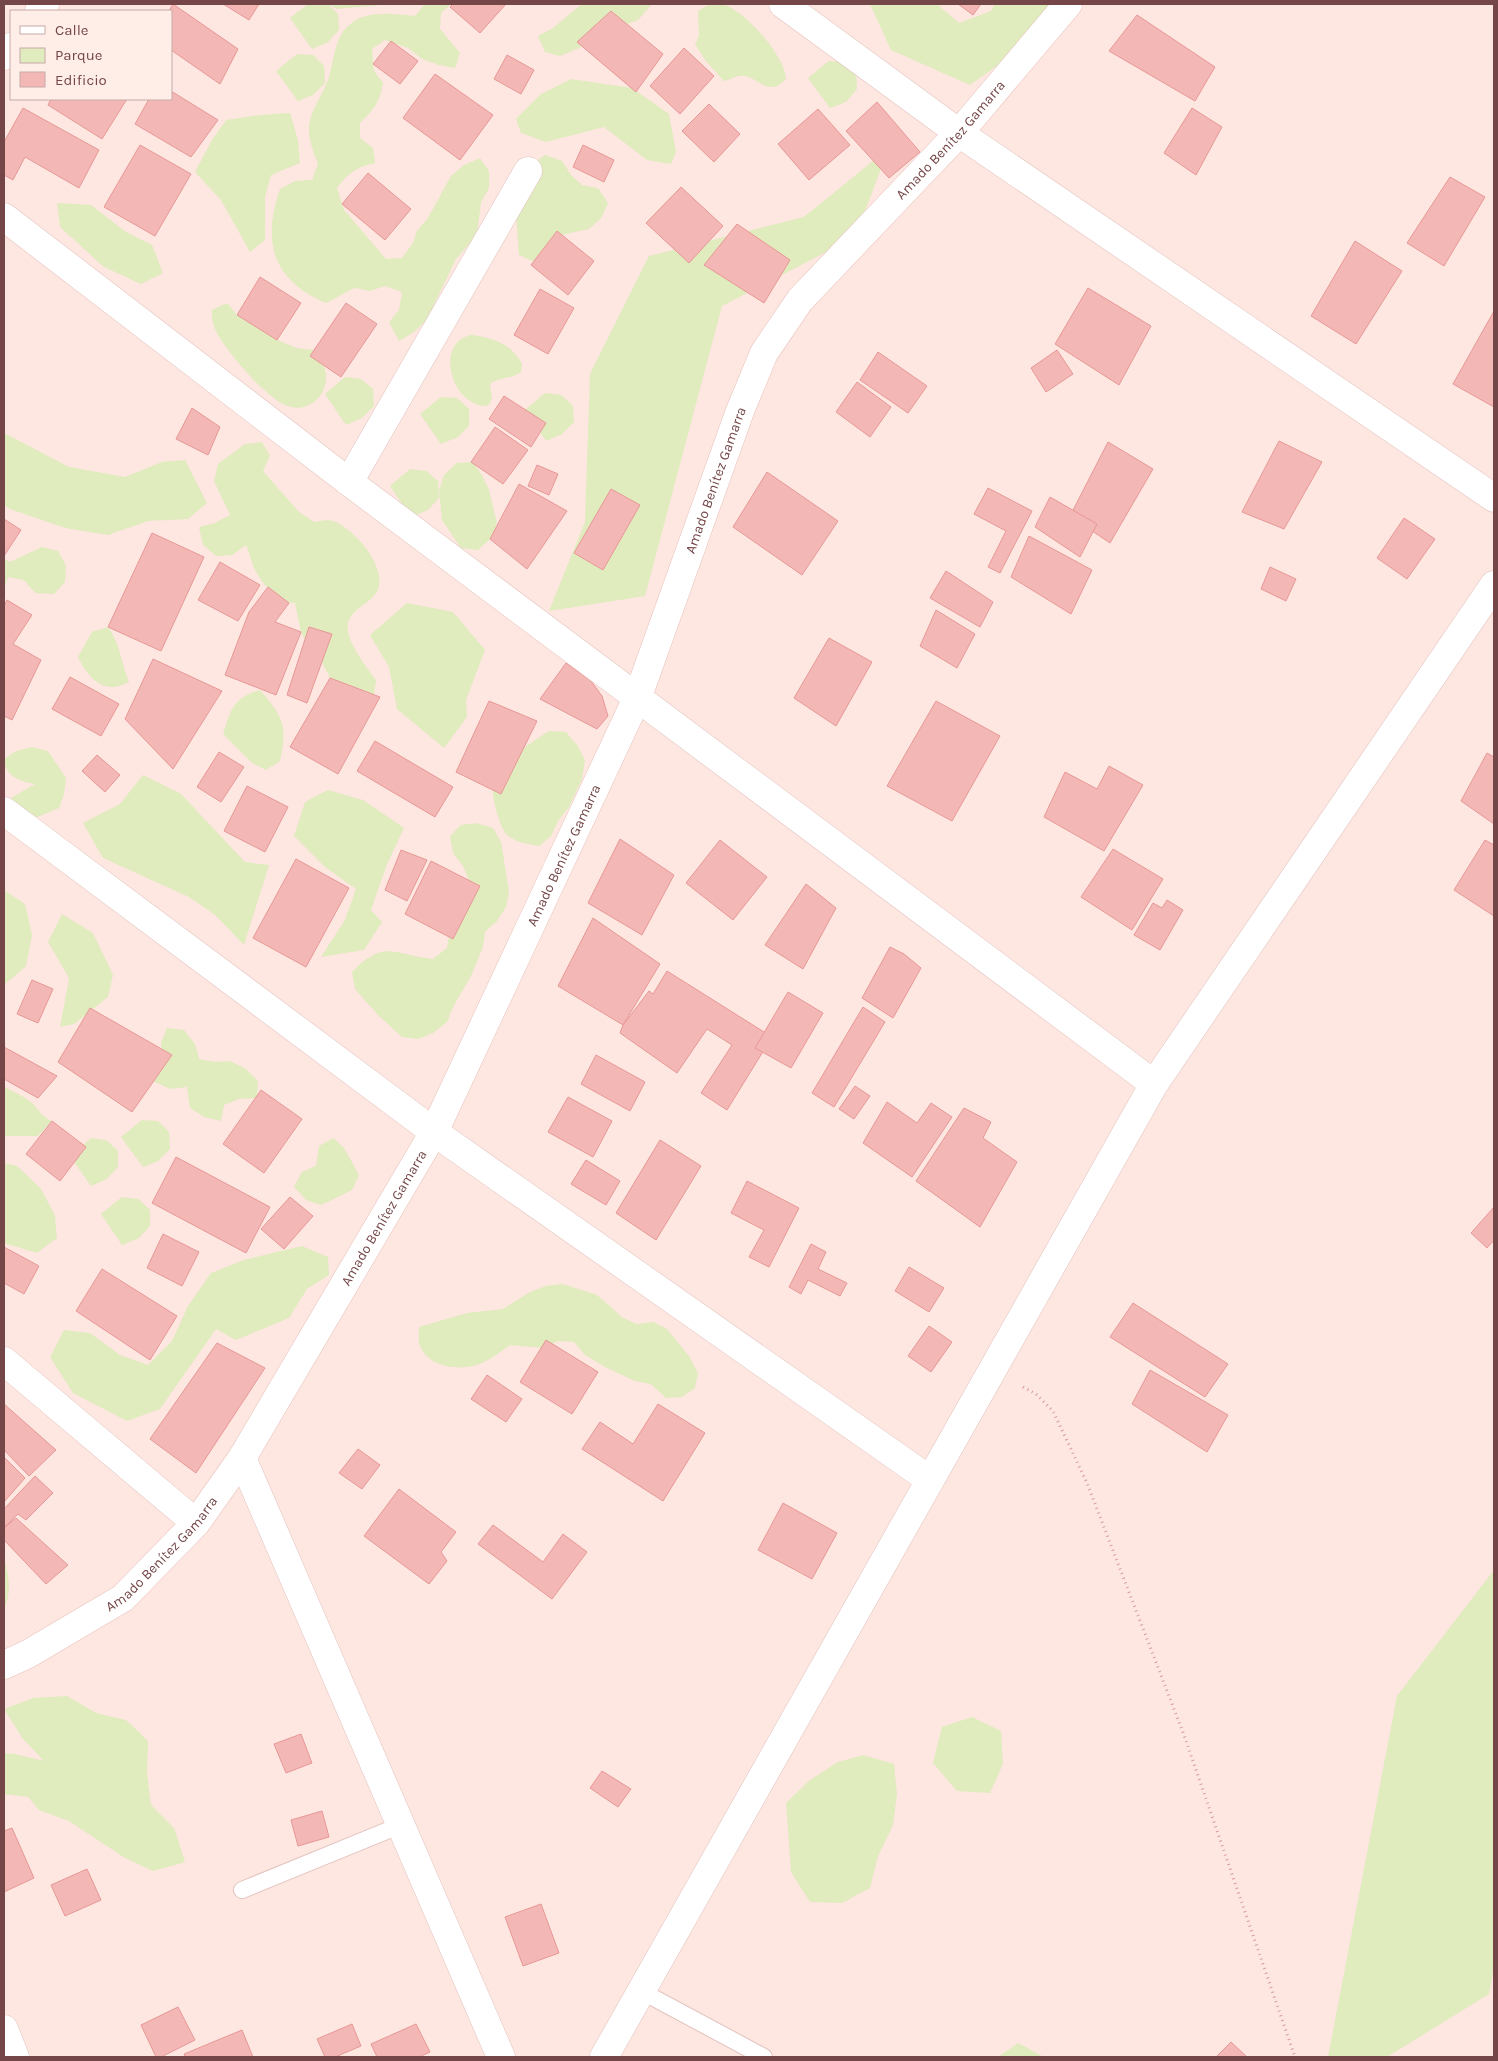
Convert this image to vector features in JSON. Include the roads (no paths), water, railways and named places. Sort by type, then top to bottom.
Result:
[{"type":"street","points":[[783,4],[958,133],[1494,498]]},
{"type":"street","name":"Amado Benítez Gamarra","points":[[4,1665],[28,1654],[123,1598],[196,1523],[242,1458],[434,1132],[638,696],[740,411],[764,353],[800,300],[958,133],[1068,4]]},
{"type":"street","points":[[349,482],[528,171]]},
{"type":"street","points":[[4,218],[349,482],[638,696],[1154,1084]]},
{"type":"street","points":[[604,2057],[1154,1084],[1494,586]]},
{"type":"street","points":[[4,810],[434,1132],[930,1480]]},
{"type":"street","points":[[4,1361],[196,1523]]},
{"type":"street","points":[[242,1458],[501,2057]]},
{"type":"street","points":[[4,2029],[15,2057]]},
{"type":"lane","points":[[242,1890],[401,1825]]},
{"type":"lane","points":[[642,1991],[764,2057]]}]
